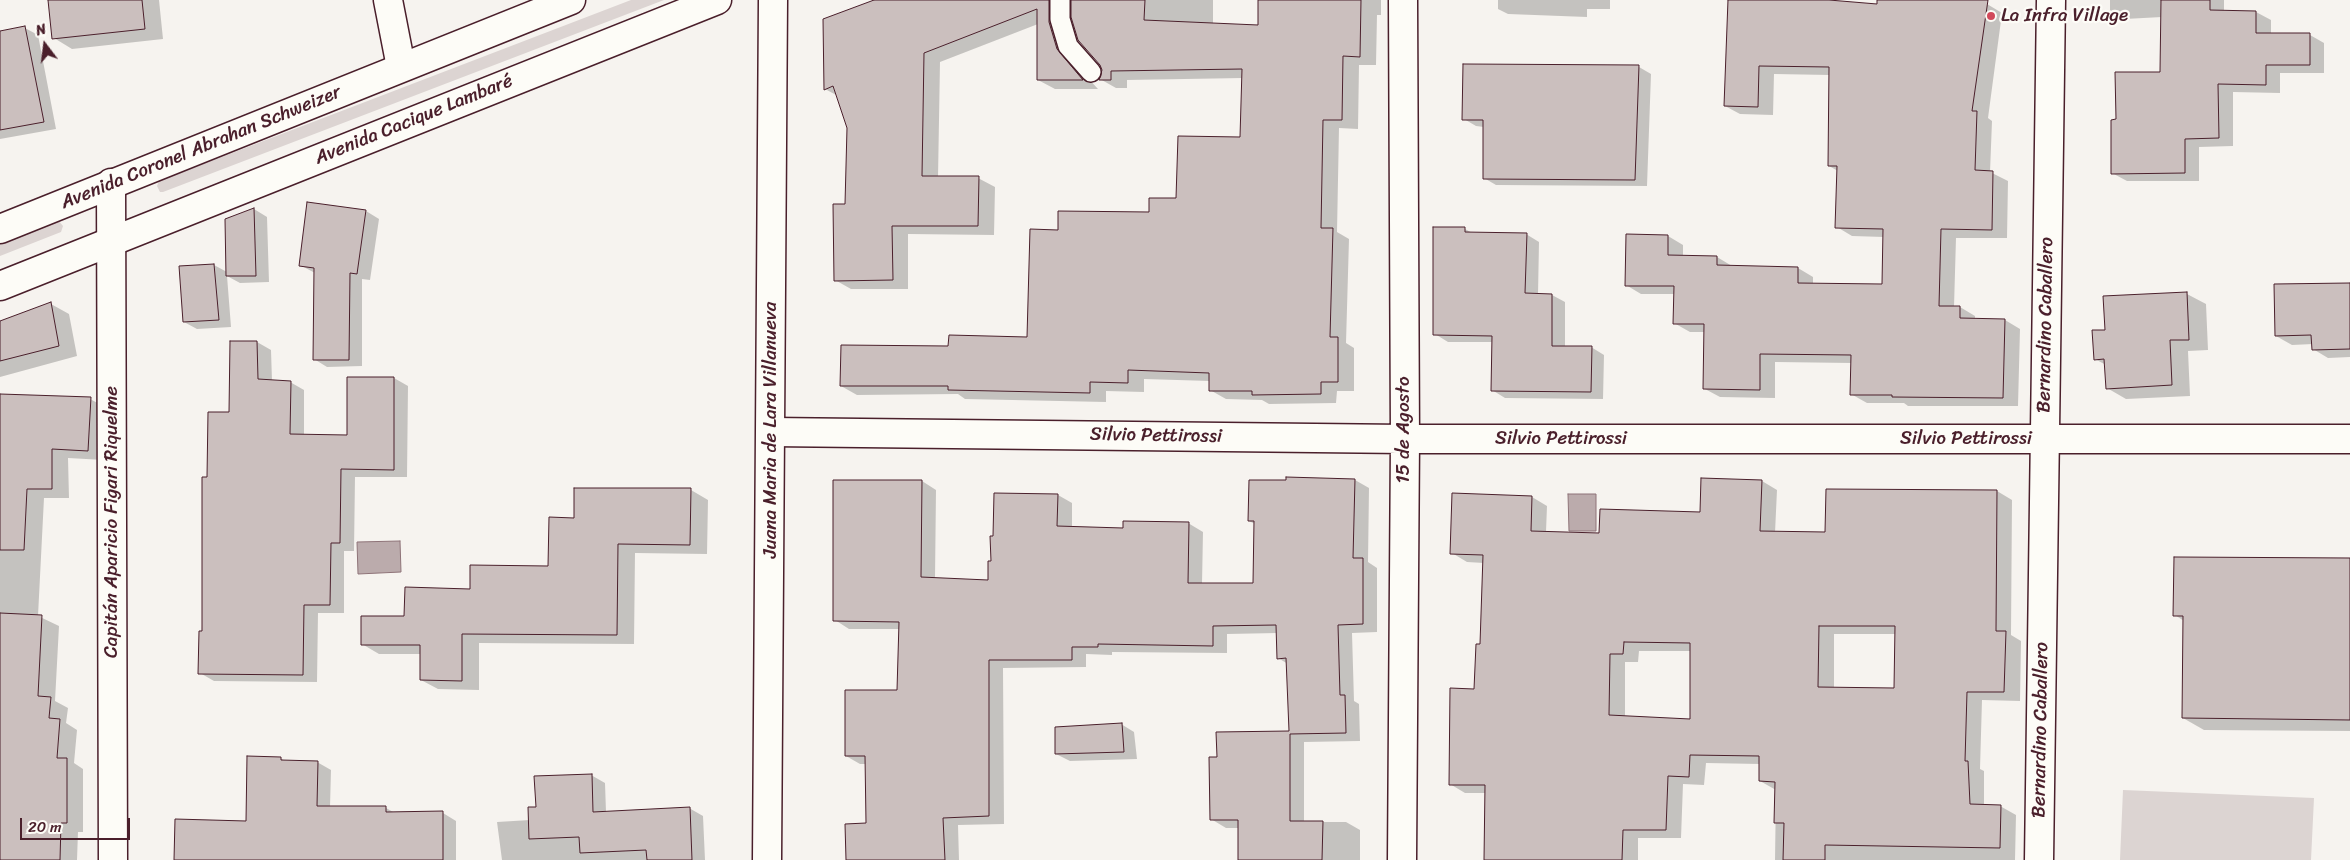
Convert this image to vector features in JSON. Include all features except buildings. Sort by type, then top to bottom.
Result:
[{"type":"street","points":[[388,0],[402,67],[572,0]]},
{"type":"street","name":"Avenida Cacique Lambaré","points":[[112,241],[717,0]]},
{"type":"street","name":"Juana Maria de Lara Villanueva","points":[[767,860],[772,432],[773,0]]},
{"type":"street","name":"15 de Agosto","points":[[1402,860],[1404,438],[1403,0]]},
{"type":"street","name":"Bernardino Caballero","points":[[2040,860],[2051,0]]},
{"type":"street","name":"Avenida Coronel Abrahan Schweizer","points":[[0,229],[402,67]]},
{"type":"street","name":"Capitán Aparicio Figari Riquelme","points":[[111,184],[113,860]]},
{"type":"street","points":[[0,286],[112,241]]},
{"type":"street","name":"Silvio Pettirossi","points":[[772,432],[1404,438],[2350,439]]},
{"type":"lane","points":[[1060,0],[1060,19],[1068,46],[1091,72]]},
{"type":"shaded area","points":[[631,0],[664,0],[163,192],[160,192],[157,186],[159,181]]},
{"type":"shaded area","points":[[58,220],[63,226],[61,232],[0,256],[0,244]]},
{"type":"shaded area","points":[[1568,494],[1596,494],[1596,531],[1569,531]]},
{"type":"shaded area","points":[[400,541],[401,572],[358,574],[357,542]]},
{"type":"shaded area","points":[[2123,790],[2314,798],[2311,860],[2120,860]]},
{"type":"place","name":"La Infra Village","points":[[1991,16]]}]
